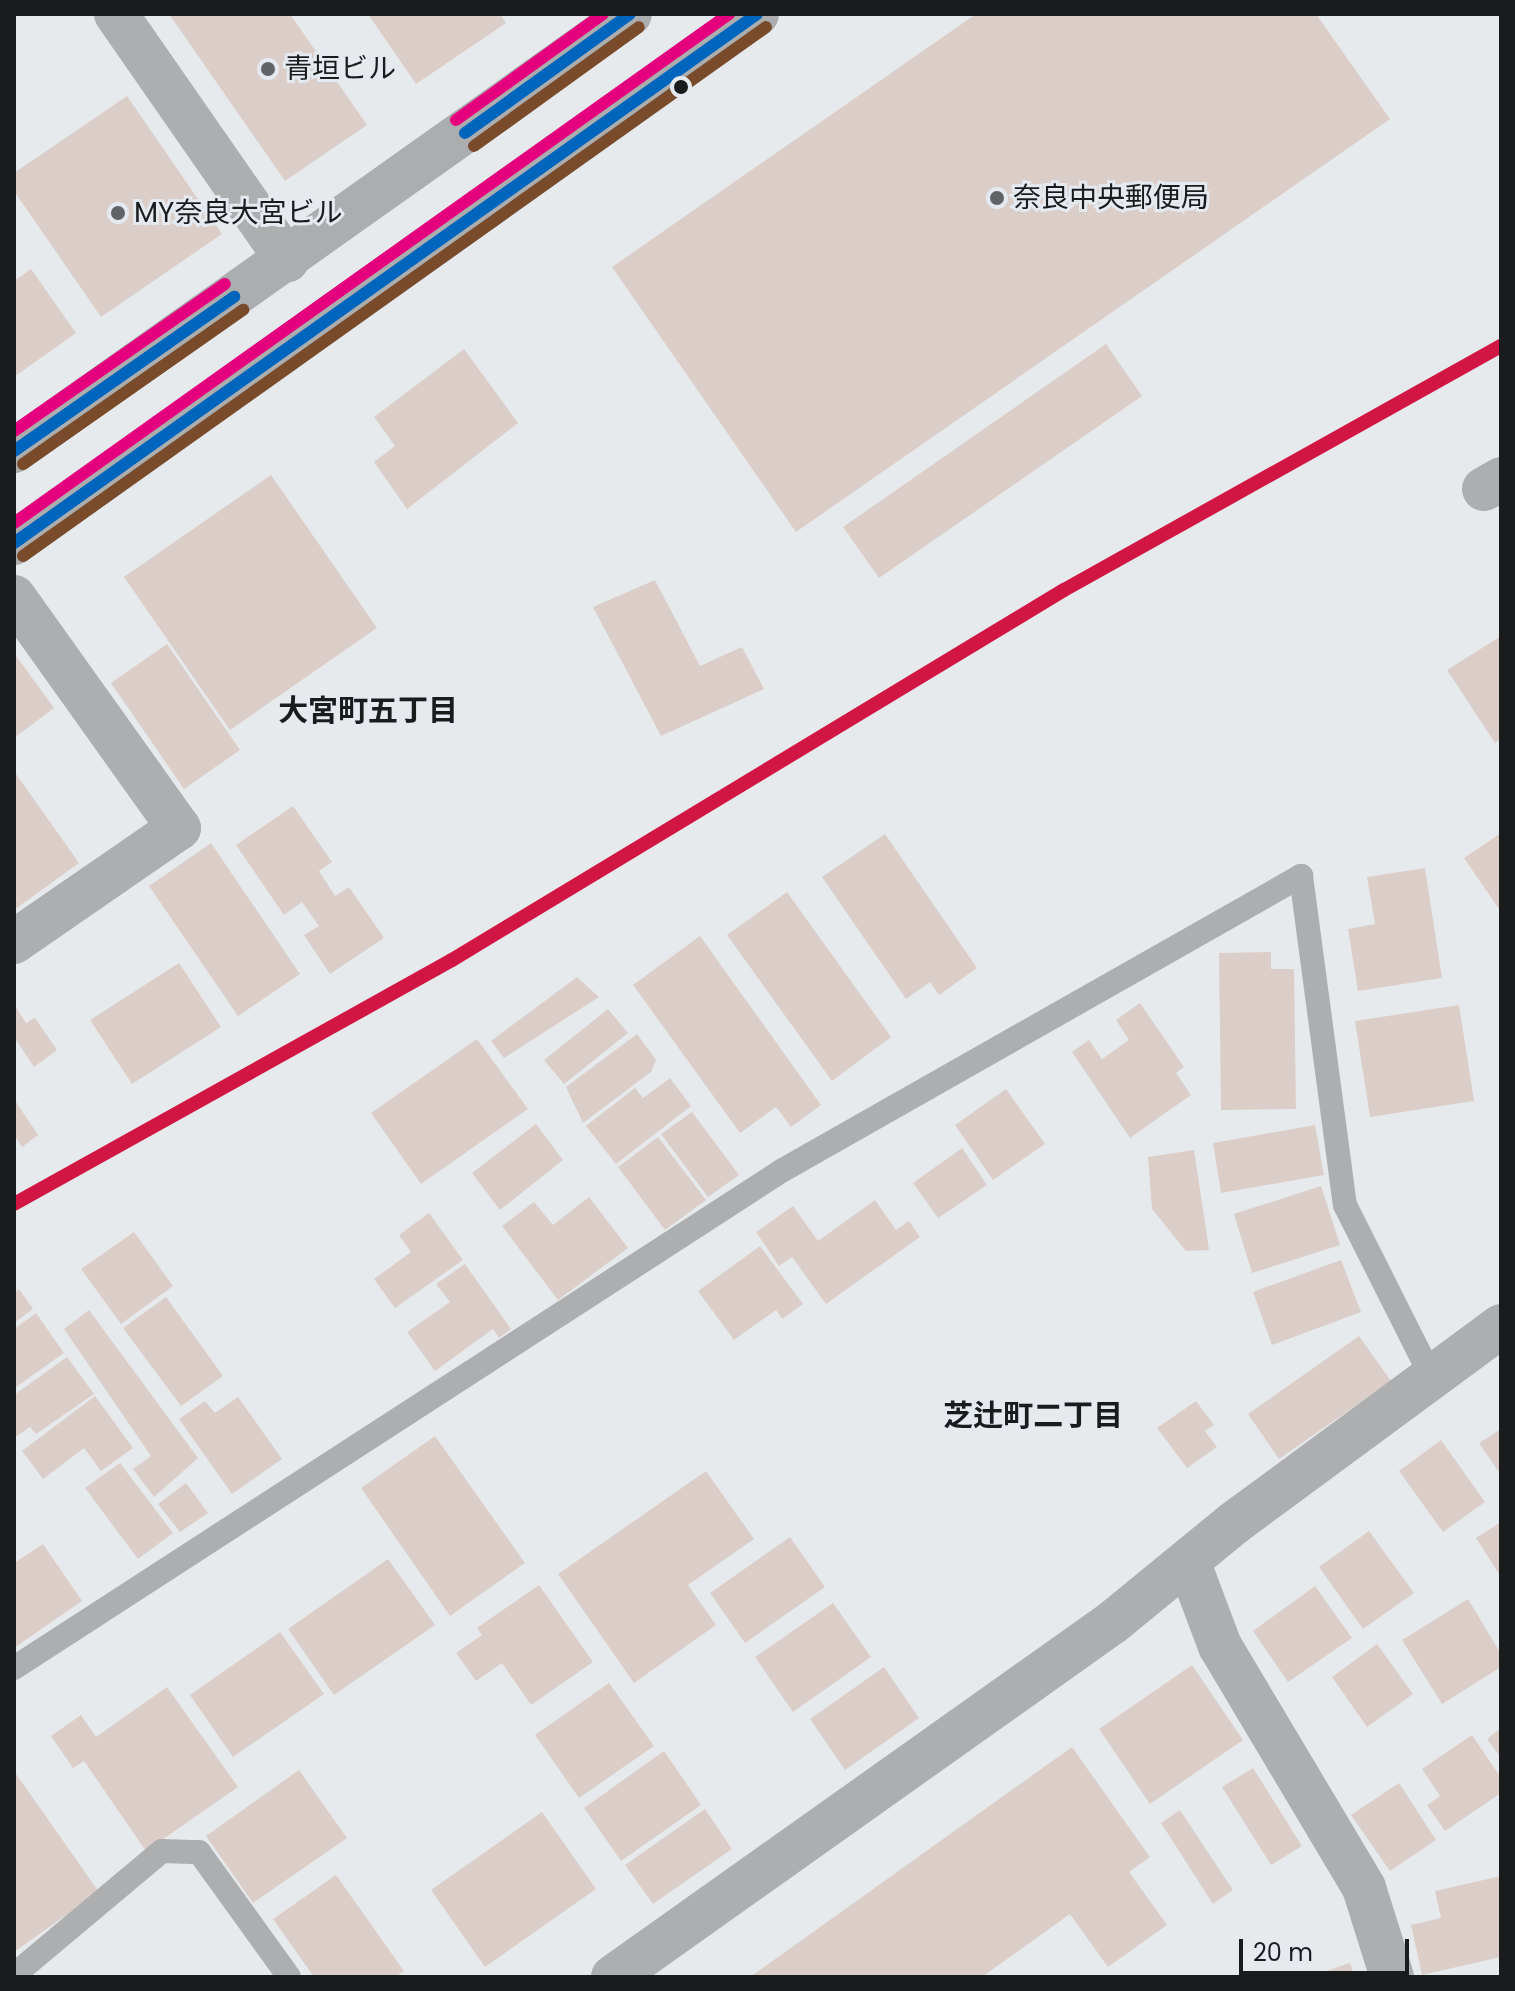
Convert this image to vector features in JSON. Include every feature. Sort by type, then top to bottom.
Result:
[{"type":"highway","points":[[14,451],[630,14]]},
{"type":"highway","points":[[14,543],[757,14]]},
{"type":"street","points":[[116,14],[287,260]]},
{"type":"street","points":[[14,597],[179,828],[14,942]]},
{"type":"street","points":[[613,1977],[1113,1622],[1188,1561],[1501,1326]]},
{"type":"street","points":[[1188,1561],[1220,1646],[1364,1888],[1392,1977]]},
{"type":"lane","points":[[14,1668],[783,1170],[1301,876],[1345,1205],[1431,1376]]},
{"type":"lane","points":[[14,1975],[162,1851],[199,1852],[289,1977]]},
{"type":"building","name":"青垣ビル","points":[[169,14],[290,14],[367,125],[285,181]]},
{"type":"building","points":[[368,14],[500,14],[506,23],[416,84]]},
{"type":"building","points":[[976,14],[1316,14],[1390,119],[796,532],[612,267]]},
{"type":"building","name":"MY奈良大宮ビル","points":[[127,96],[222,234],[101,317],[14,191],[14,173]]},
{"type":"building","points":[[31,269],[76,333],[14,377],[14,281]]},
{"type":"building","points":[[1106,344],[1142,396],[879,578],[843,527]]},
{"type":"building","points":[[464,349],[518,423],[407,509],[374,462],[395,446],[374,417]]},
{"type":"building","points":[[271,475],[377,628],[230,730],[124,577]]},
{"type":"building","points":[[655,580],[700,666],[742,647],[764,689],[661,736],[593,607]]},
{"type":"building","points":[[1501,636],[1501,739],[1495,743],[1447,670]]},
{"type":"building","points":[[167,644],[240,750],[184,789],[111,683]]},
{"type":"building","points":[[14,653],[54,708],[14,738]]},
{"type":"building","points":[[14,771],[79,863],[14,910]]},
{"type":"building","points":[[293,806],[332,862],[319,871],[335,896],[349,887],[384,938],[330,974],[304,935],[319,926],[302,902],[284,915],[236,845]]},
{"type":"building","points":[[1501,833],[1501,912],[1464,858]]},
{"type":"building","points":[[885,834],[977,968],[939,995],[930,982],[906,999],[822,877]]},
{"type":"building","points":[[211,843],[300,974],[238,1016],[149,886]]},
{"type":"building","points":[[1425,868],[1442,978],[1358,991],[1348,929],[1375,924],[1367,877]]},
{"type":"building","points":[[787,892],[891,1037],[832,1081],[727,935]]},
{"type":"building","points":[[700,936],[821,1105],[791,1127],[776,1107],[740,1133],[633,985]]},
{"type":"building","points":[[1271,952],[1271,969],[1294,969],[1296,1109],[1221,1110],[1219,953]]},
{"type":"building","points":[[179,963],[221,1027],[132,1084],[90,1020]]},
{"type":"building","points":[[577,977],[599,997],[504,1058],[491,1041]]},
{"type":"building","points":[[1140,1003],[1184,1067],[1176,1073],[1191,1095],[1130,1138],[1072,1052],[1089,1040],[1102,1059],[1129,1040],[1116,1020]]},
{"type":"building","points":[[14,1004],[26,1023],[35,1018],[57,1050],[34,1067],[14,1037]]},
{"type":"building","points":[[1459,1005],[1474,1101],[1370,1117],[1355,1021]]},
{"type":"building","points":[[608,1009],[628,1033],[564,1084],[544,1060]]},
{"type":"building","points":[[637,1034],[656,1060],[651,1072],[583,1123],[566,1087]]},
{"type":"building","points":[[477,1039],[528,1109],[421,1184],[371,1113]]},
{"type":"building","points":[[670,1078],[691,1106],[616,1164],[586,1126],[635,1088],[643,1098]]},
{"type":"building","points":[[1006,1089],[1045,1144],[993,1180],[955,1125]]},
{"type":"building","points":[[14,1099],[38,1135],[22,1147],[14,1135]]},
{"type":"building","points":[[692,1112],[739,1175],[708,1197],[661,1134]]},
{"type":"building","points":[[536,1124],[563,1160],[500,1210],[472,1173]]},
{"type":"building","points":[[1315,1125],[1324,1175],[1221,1193],[1213,1143]]},
{"type":"building","points":[[658,1137],[706,1200],[665,1230],[618,1167]]},
{"type":"building","points":[[962,1148],[987,1185],[938,1218],[913,1183]]},
{"type":"building","points":[[1194,1150],[1209,1250],[1186,1251],[1152,1209],[1148,1157]]},
{"type":"building","points":[[1321,1186],[1340,1245],[1252,1273],[1234,1214]]},
{"type":"building","points":[[589,1197],[628,1248],[558,1300],[502,1226],[534,1202],[553,1225]]},
{"type":"building","points":[[875,1200],[896,1230],[909,1221],[920,1237],[826,1304],[792,1257],[779,1266],[756,1232],[793,1206],[818,1241]]},
{"type":"building","points":[[429,1213],[463,1260],[395,1308],[374,1279],[411,1252],[399,1235]]},
{"type":"building","points":[[134,1232],[173,1286],[121,1324],[81,1269]]},
{"type":"building","points":[[760,1246],[803,1304],[782,1319],[776,1310],[734,1340],[698,1291]]},
{"type":"building","points":[[1341,1260],[1361,1312],[1272,1345],[1253,1292]]},
{"type":"building","points":[[465,1264],[511,1329],[499,1338],[493,1329],[435,1371],[407,1332],[450,1302],[436,1284]]},
{"type":"building","points":[[19,1289],[33,1309],[14,1323],[14,1293]]},
{"type":"building","points":[[166,1297],[223,1376],[181,1406],[123,1328]]},
{"type":"building","points":[[89,1310],[198,1458],[154,1497],[133,1469],[151,1456],[64,1329]]},
{"type":"building","points":[[36,1313],[64,1353],[16,1387],[14,1329]]},
{"type":"building","points":[[1359,1336],[1391,1381],[1279,1459],[1248,1414]]},
{"type":"building","points":[[67,1357],[94,1394],[36,1434],[30,1427],[14,1438],[14,1395]]},
{"type":"building","points":[[95,1396],[133,1448],[101,1471],[84,1448],[43,1479],[22,1451]]},
{"type":"building","points":[[238,1397],[282,1459],[232,1494],[179,1419],[205,1401],[215,1413]]},
{"type":"building","points":[[1196,1401],[1214,1425],[1205,1431],[1217,1447],[1187,1468],[1157,1428]]},
{"type":"building","points":[[1501,1429],[1501,1475],[1479,1443]]},
{"type":"building","points":[[435,1436],[525,1563],[450,1616],[361,1488]]},
{"type":"building","points":[[1441,1440],[1485,1502],[1443,1532],[1399,1471]]},
{"type":"building","points":[[120,1463],[173,1533],[138,1559],[85,1488]]},
{"type":"building","points":[[706,1471],[754,1539],[688,1585],[716,1625],[634,1683],[558,1574]]},
{"type":"building","points":[[186,1483],[208,1513],[180,1532],[158,1504]]},
{"type":"building","points":[[1501,1522],[1501,1577],[1476,1538]]},
{"type":"building","points":[[1369,1531],[1414,1593],[1363,1629],[1319,1567]]},
{"type":"building","points":[[790,1537],[825,1587],[745,1643],[710,1593]]},
{"type":"building","points":[[43,1544],[82,1601],[14,1648],[14,1563]]},
{"type":"building","points":[[388,1559],[435,1625],[334,1695],[288,1629]]},
{"type":"building","points":[[539,1585],[593,1662],[531,1705],[502,1663],[476,1681],[456,1653],[482,1635],[477,1628]]},
{"type":"building","points":[[1315,1586],[1352,1638],[1288,1682],[1253,1631]]},
{"type":"building","points":[[1468,1599],[1501,1654],[1501,1667],[1442,1704],[1402,1640]]},
{"type":"building","points":[[833,1603],[871,1657],[793,1712],[755,1657]]},
{"type":"building","points":[[280,1632],[324,1694],[233,1757],[190,1695]]},
{"type":"building","points":[[1377,1644],[1413,1694],[1367,1727],[1332,1677]]},
{"type":"building","points":[[1192,1665],[1243,1740],[1150,1804],[1099,1729]]},
{"type":"building","points":[[884,1667],[919,1718],[845,1770],[810,1719]]},
{"type":"building","points":[[609,1683],[654,1746],[579,1798],[535,1735]]},
{"type":"building","points":[[167,1687],[238,1787],[146,1851],[84,1761],[73,1768],[51,1736],[81,1715],[96,1737]]},
{"type":"building","points":[[1501,1728],[1501,1758],[1487,1739]]},
{"type":"building","points":[[1472,1735],[1501,1778],[1501,1793],[1445,1831],[1427,1805],[1440,1796],[1422,1769]]},
{"type":"building","points":[[1072,1747],[1150,1857],[1129,1872],[1167,1925],[1108,1967],[1070,1914],[982,1977],[750,1977]]},
{"type":"building","points":[[664,1751],[701,1805],[621,1861],[584,1808]]},
{"type":"building","points":[[1253,1768],[1302,1846],[1271,1865],[1222,1787]]},
{"type":"building","points":[[299,1770],[347,1838],[253,1903],[206,1836]]},
{"type":"building","points":[[14,1771],[99,1892],[14,1952]]},
{"type":"building","points":[[1399,1783],[1436,1840],[1390,1871],[1351,1815]]},
{"type":"building","points":[[705,1809],[732,1849],[653,1904],[625,1865]]},
{"type":"building","points":[[1180,1810],[1233,1890],[1213,1904],[1161,1823]]},
{"type":"building","points":[[542,1812],[596,1889],[485,1967],[431,1890]]},
{"type":"building","points":[[336,1875],[404,1971],[395,1977],[314,1977],[273,1919]]},
{"type":"building","points":[[1501,1876],[1501,1957],[1422,1975],[1411,1925],[1441,1918],[1435,1891]]},
{"type":"building","points":[[1350,1963],[1355,1977],[1312,1977],[1312,1976]]},
{"type":"transit line","points":[[456,120],[603,14]]},
{"type":"transit line","points":[[465,133],[630,14]]},
{"type":"transit line","points":[[14,523],[729,14]]},
{"type":"transit line","points":[[14,543],[757,14]]},
{"type":"transit line","points":[[474,146],[639,27]]},
{"type":"transit line","points":[[23,556],[766,27]]},
{"type":"transit line","points":[[14,431],[225,284]]},
{"type":"transit line","points":[[14,451],[234,297]]},
{"type":"transit line","points":[[23,464],[243,310]]},
{"type":"transit line","points":[[14,1204],[452,960],[1064,590],[1501,346]]},
{"type":"place","name":"青垣ビル","points":[[268,69]]},
{"type":"place","name":"奈良中央郵便局","points":[[997,198]]},
{"type":"place","name":"MY奈良大宮ビル","points":[[118,213]]},
{"type":"district","name":"大宮町五丁目","points":[[368,711]]},
{"type":"district","name":"芝辻町二丁目","points":[[1033,1416]]}]
